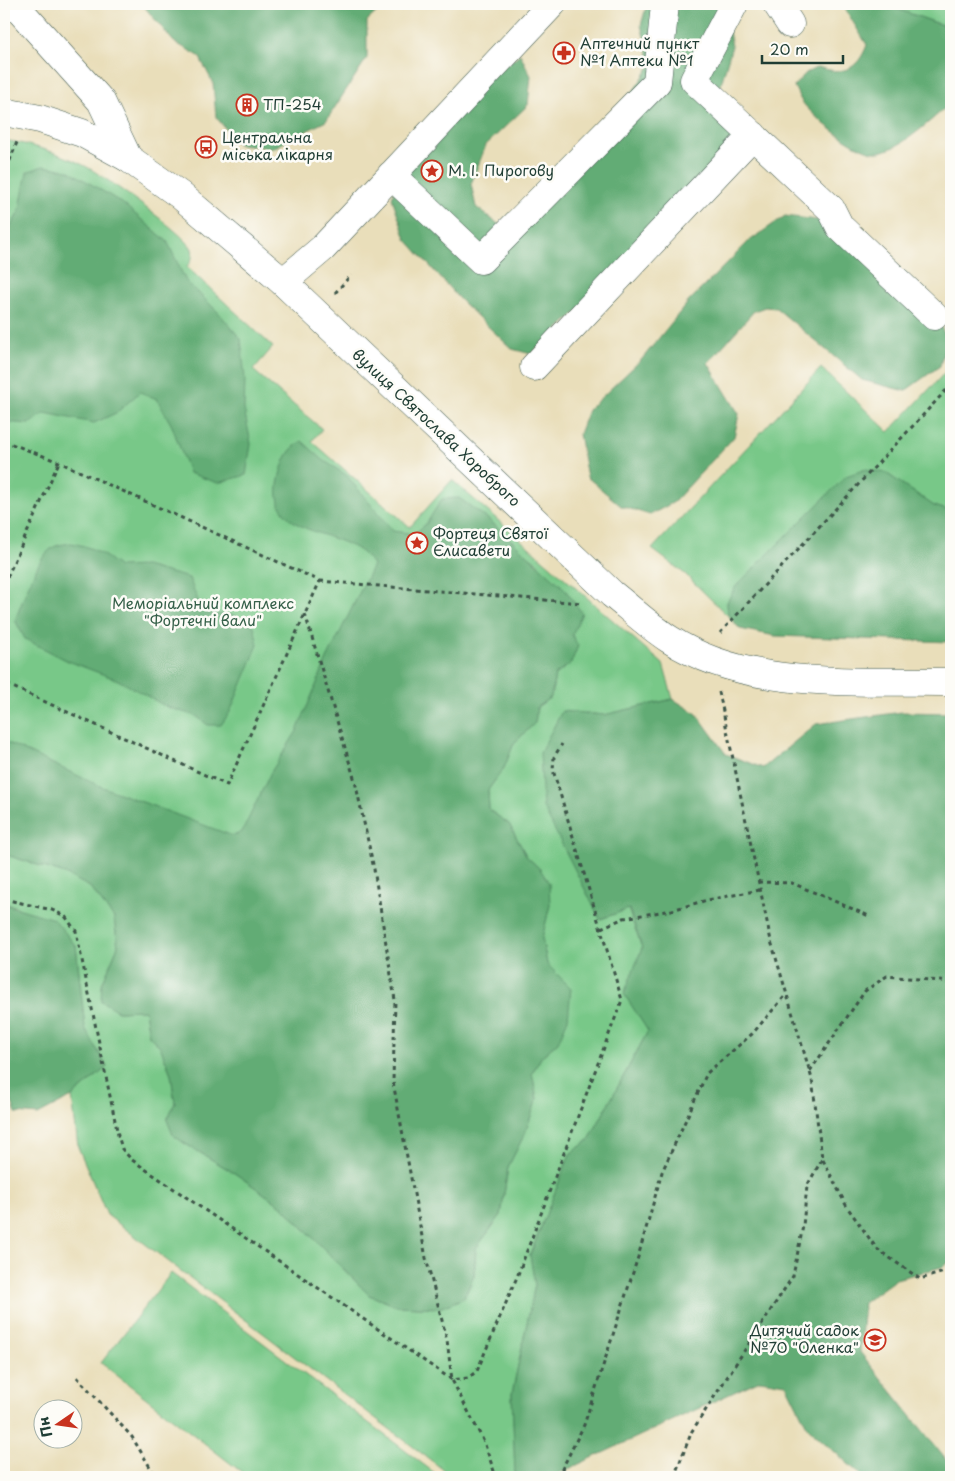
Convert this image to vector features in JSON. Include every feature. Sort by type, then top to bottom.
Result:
[{"type":"main road","points":[[14,4],[101,101],[128,158]]},
{"type":"main road","points":[[283,282],[323,248],[552,4]]},
{"type":"main road","points":[[391,175],[480,260],[657,82],[665,4]]},
{"type":"main road","points":[[734,4],[694,80],[831,209],[840,227],[934,316]]},
{"type":"main road","name":"вулиця Святослава Хороброго","points":[[4,112],[40,119],[82,133],[128,158],[180,195],[283,282],[612,594],[669,639],[696,653],[730,666],[768,675],[798,678],[951,682]]},
{"type":"main road","points":[[534,367],[753,135]]},
{"type":"path","points":[[4,176],[20,137]]},
{"type":"path","points":[[696,653],[727,627],[951,385]]},
{"type":"path","points":[[4,441],[59,462],[320,581],[582,603]]},
{"type":"path","points":[[4,584],[59,462]]},
{"type":"path","points":[[4,683],[227,785],[320,581]]},
{"type":"path","points":[[305,614],[355,780],[374,869],[395,1000],[393,1082],[426,1258],[447,1340],[452,1380],[484,1442],[496,1477]]},
{"type":"path","points":[[719,691],[758,882],[786,995],[809,1071],[822,1158],[847,1207],[877,1249],[920,1279],[951,1270]]},
{"type":"path","points":[[4,899],[52,910],[66,916],[76,931],[118,1135],[122,1149],[132,1160],[452,1380],[468,1378],[476,1371],[517,1277],[622,1000],[553,770],[554,757],[562,744]]},
{"type":"path","points":[[758,882],[792,882],[869,916]]},
{"type":"path","points":[[601,928],[624,918],[672,910],[707,900],[760,890]]},
{"type":"path","points":[[809,1071],[865,991],[887,976],[951,982]]},
{"type":"path","points":[[558,1477],[584,1426],[638,1257],[662,1172],[707,1073],[752,1034],[786,995]]},
{"type":"path","points":[[674,1477],[692,1432],[793,1276],[803,1226],[807,1186],[822,1158]]},
{"type":"path","points":[[77,1377],[132,1437],[156,1477]]},
{"type":"green space","points":[[142,4],[385,4],[367,21],[367,58],[326,121],[273,148],[238,144],[216,117],[213,83],[199,56],[174,42]]},
{"type":"green space","points":[[647,4],[723,4],[732,46],[719,91],[745,118],[736,166],[531,354],[512,349],[461,301],[406,239],[392,198],[407,143],[520,54],[531,76],[528,105],[486,145],[471,184],[476,207],[501,226],[587,160],[651,65],[641,25]]},
{"type":"green space","points":[[842,4],[883,4],[942,25],[951,26],[951,103],[917,132],[888,150],[879,152],[861,148],[838,134],[809,110],[800,99],[794,86],[806,73],[818,67],[835,71],[842,70],[848,69],[859,61],[867,45]]},
{"type":"green space","points":[[883,4],[951,4],[951,26],[942,25]]},
{"type":"green space","name":"Меморіальний комплекс \"Фортечні вали\"","points":[[4,140],[47,150],[87,167],[144,207],[187,242],[193,254],[187,267],[273,347],[253,370],[322,429],[312,441],[410,527],[452,480],[663,664],[673,699],[604,715],[562,711],[601,919],[628,909],[642,948],[625,994],[648,1031],[589,1140],[570,1154],[530,1255],[535,1285],[512,1394],[515,1473],[525,1477],[453,1477],[107,1215],[78,1147],[72,1097],[107,1067],[85,1028],[76,946],[15,906],[4,904],[4,854],[65,874],[90,887],[114,918],[118,946],[102,984],[118,1011],[145,1010],[149,1036],[160,1046],[171,1074],[175,1103],[167,1120],[184,1143],[236,1174],[283,1207],[369,1295],[397,1306],[439,1308],[464,1298],[474,1276],[476,1248],[501,1215],[508,1167],[525,1133],[537,1099],[532,1073],[542,1056],[558,1042],[571,988],[547,964],[542,938],[550,905],[540,869],[527,857],[509,824],[489,810],[488,790],[504,768],[514,743],[535,723],[537,707],[551,697],[555,675],[571,663],[572,635],[538,563],[521,550],[247,867],[4,812]]},
{"type":"green space","points":[[43,166],[68,170],[122,203],[167,241],[186,281],[218,312],[241,339],[245,379],[244,409],[251,444],[246,475],[218,483],[189,473],[172,426],[157,399],[140,392],[116,413],[94,423],[45,413],[29,424],[4,422],[4,238],[19,212],[27,172]]},
{"type":"green space","points":[[785,216],[826,221],[923,295],[947,338],[940,366],[905,391],[862,380],[776,308],[765,307],[754,311],[708,363],[739,414],[734,437],[674,502],[650,515],[621,506],[587,477],[579,434],[588,410],[642,359],[689,301],[749,241]]},
{"type":"green space","points":[[951,366],[951,511],[934,506],[886,473],[727,602],[728,616],[685,574],[652,549],[821,368],[889,432]]},
{"type":"green space","points":[[302,441],[323,460],[346,475],[393,531],[414,534],[426,524],[442,499],[459,498],[488,519],[564,588],[582,613],[572,635],[578,646],[571,663],[555,675],[551,697],[537,707],[535,723],[514,743],[504,768],[488,790],[489,810],[509,824],[527,857],[540,869],[549,883],[550,905],[542,938],[547,964],[571,988],[568,1019],[558,1042],[542,1056],[532,1073],[537,1099],[525,1133],[508,1167],[501,1215],[476,1248],[474,1276],[464,1298],[439,1308],[397,1306],[369,1295],[283,1207],[236,1174],[173,1135],[167,1120],[175,1103],[171,1074],[160,1046],[149,1036],[145,1010],[118,1011],[101,1001],[102,984],[118,946],[114,918],[90,887],[65,874],[4,854],[4,741],[100,786],[233,836],[242,832],[271,772],[297,731],[327,659],[373,565],[362,552],[296,523],[284,512],[278,497],[280,475],[287,455]]},
{"type":"green space","points":[[866,469],[886,473],[934,506],[951,511],[951,642],[775,636],[740,629],[728,616],[727,602],[736,586],[846,476]]},
{"type":"green space","points":[[71,543],[97,551],[119,567],[145,566],[189,578],[199,603],[207,614],[233,615],[254,626],[258,645],[230,712],[221,725],[208,725],[196,716],[167,707],[118,680],[68,661],[25,639],[15,620],[31,579],[49,550],[58,545]]},
{"type":"green space","points":[[673,699],[697,714],[726,754],[763,768],[816,724],[902,712],[951,713],[951,1261],[942,1267],[896,1279],[864,1302],[860,1352],[951,1466],[951,1477],[863,1477],[808,1428],[786,1384],[760,1380],[551,1477],[525,1477],[515,1473],[512,1394],[535,1285],[530,1255],[570,1154],[589,1140],[648,1031],[624,994],[642,948],[629,909],[600,919],[543,807],[540,753],[562,711],[604,715]]},
{"type":"green space","points":[[4,904],[54,919],[76,946],[85,1028],[107,1067],[72,1097],[38,1115],[16,1113],[4,1082]]},
{"type":"green space","points":[[171,1273],[440,1477],[248,1477],[101,1363]]},
{"type":"place","name":"Аптечний пункт №1 Аптеки №1","points":[[564,53]]},
{"type":"place","name":"ТП-254","points":[[247,105]]},
{"type":"place","name":"Центральна міська лікарня","points":[[206,147]]},
{"type":"place","name":"М. І. Пирогову","points":[[432,171]]},
{"type":"place","name":"Фортеця Святої Єлисавети","points":[[417,543]]},
{"type":"place","name":"Дитячий садок №70 \"Оленка\"","points":[[875,1340]]}]
